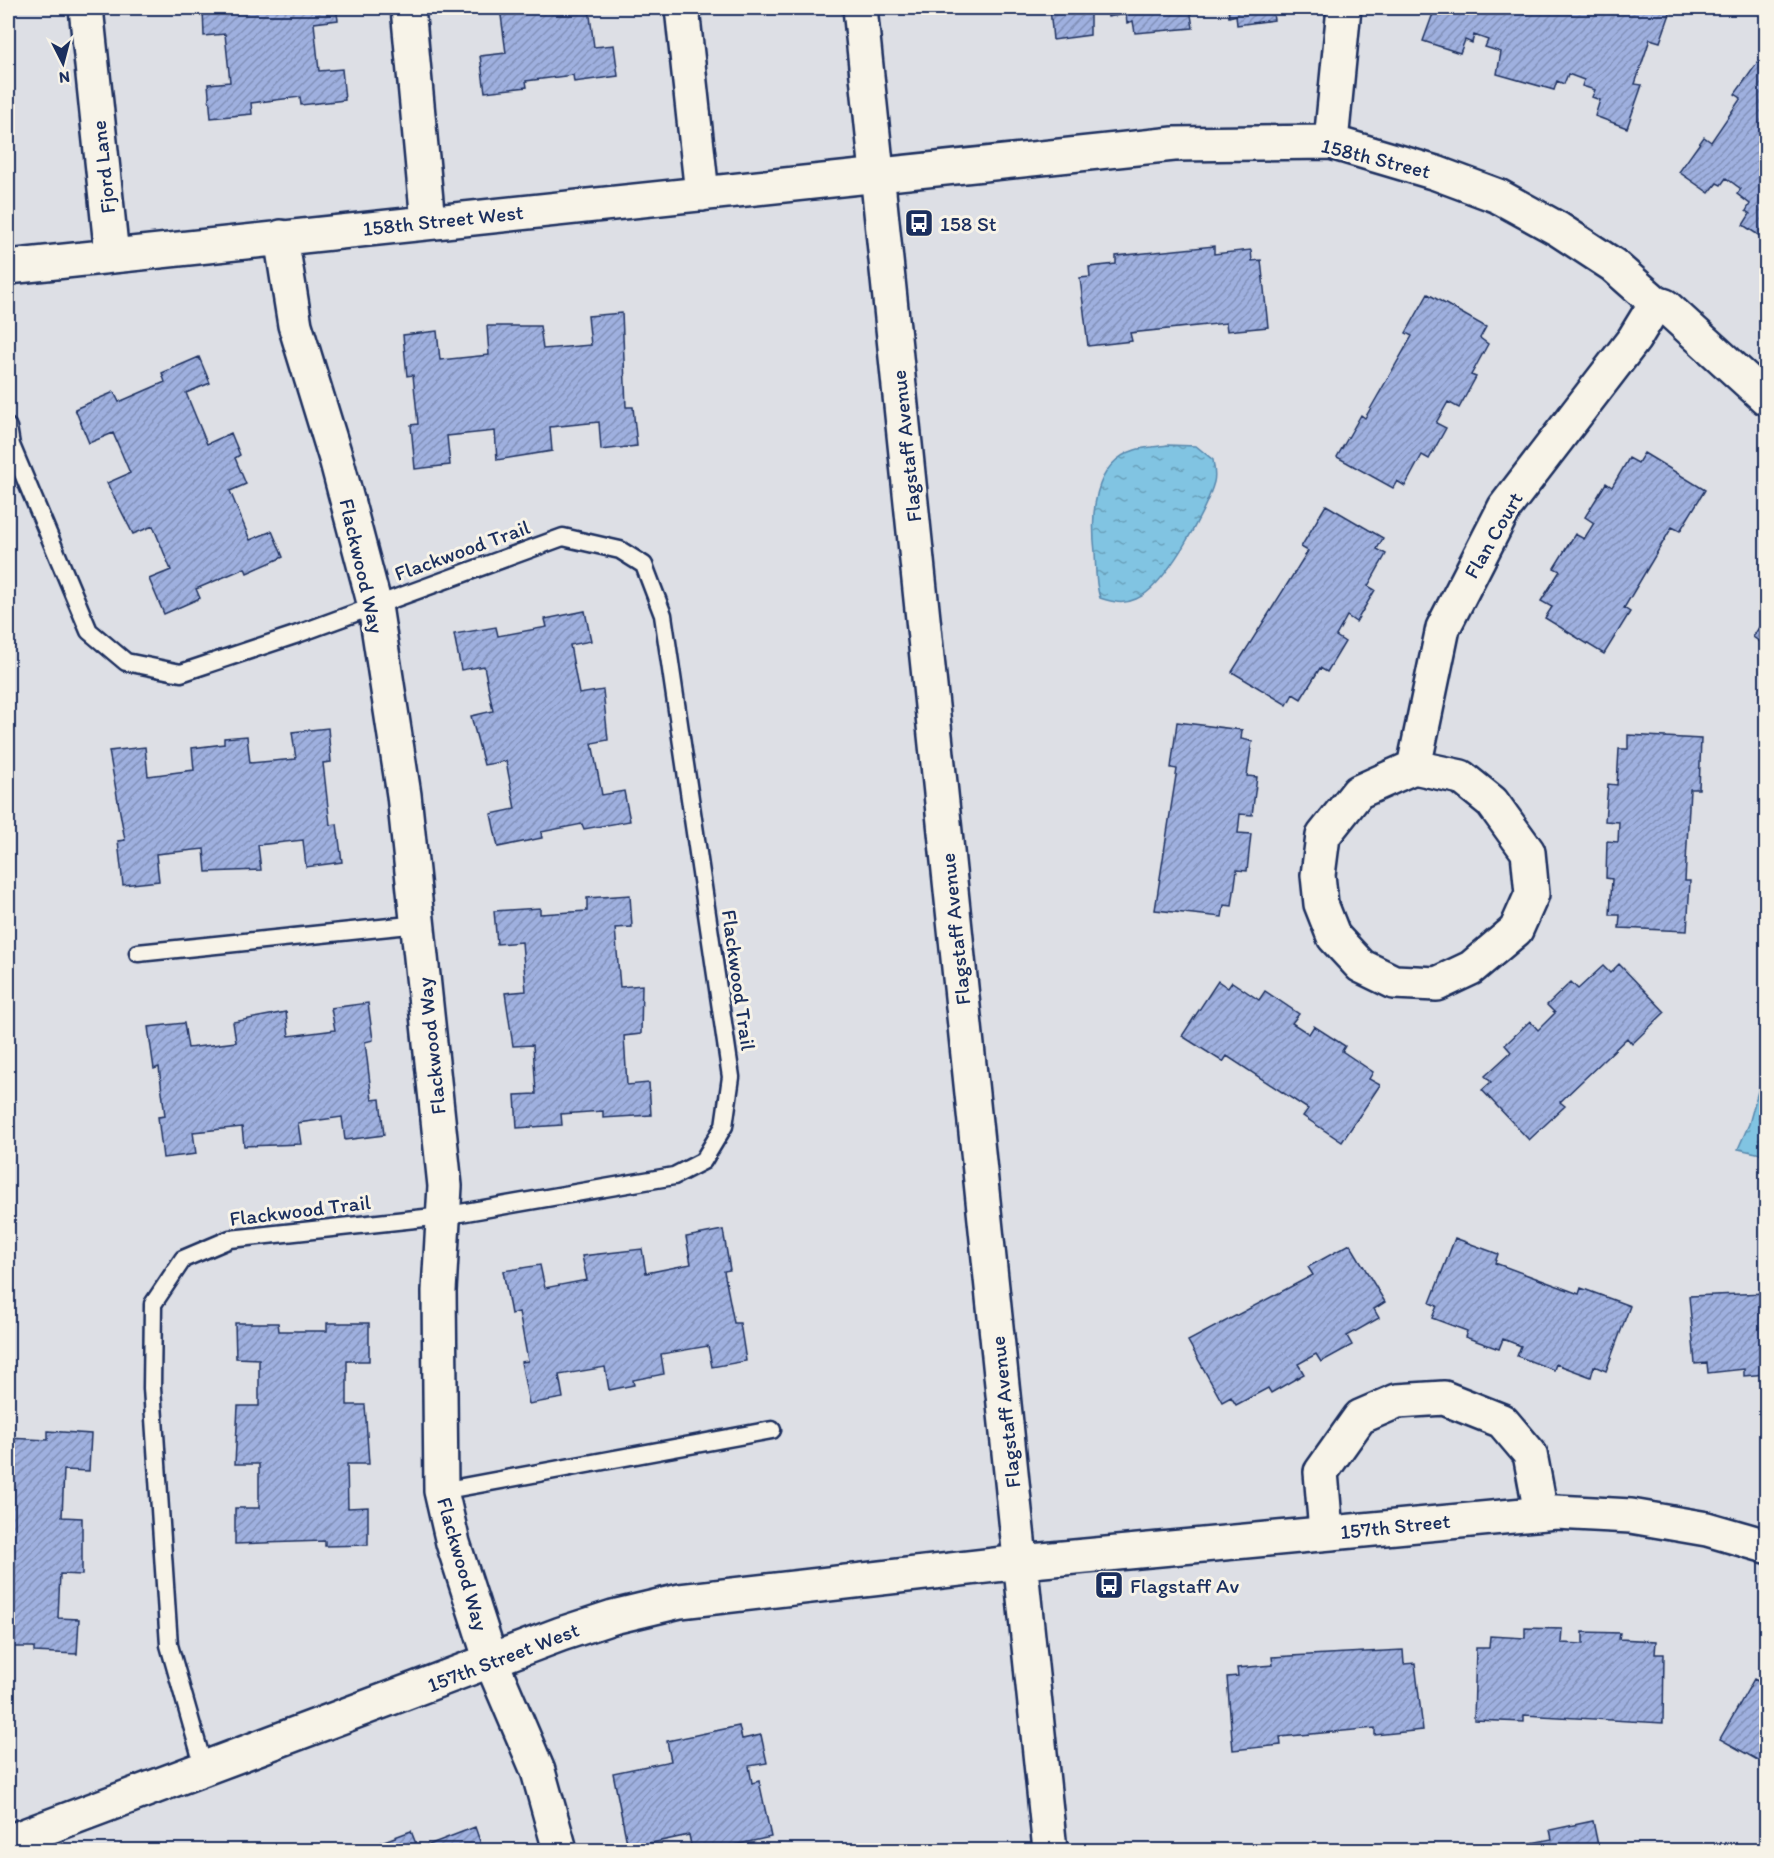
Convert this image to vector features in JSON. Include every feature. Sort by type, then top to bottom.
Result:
[{"type":"street","name":"Fjord Lane","points":[[86,8],[112,255]]},
{"type":"street","points":[[408,8],[428,222]]},
{"type":"street","points":[[682,8],[702,194]]},
{"type":"street","name":"Flagstaff Avenue","points":[[860,8],[1050,1851]]},
{"type":"street","points":[[1331,142],[1344,8]]},
{"type":"street","name":"158th Street","points":[[878,176],[1174,144],[1331,142],[1436,173],[1498,196],[1558,229],[1613,265],[1656,303],[1665,306],[1767,398]]},
{"type":"street","name":"158th Street West","points":[[8,267],[878,176]]},
{"type":"street","name":"Flackwood Way","points":[[280,237],[295,325],[337,462],[375,606],[404,795],[445,1186],[439,1291],[441,1491],[453,1543],[491,1661],[538,1771],[560,1851]]},
{"type":"street","name":"Flan Court","points":[[1414,767],[1443,628],[1505,507],[1634,339],[1656,303]]},
{"type":"street","points":[[1414,767],[1461,777],[1492,802],[1528,852],[1532,894],[1516,930],[1472,968],[1437,984],[1394,981],[1361,966],[1334,937],[1321,904],[1318,874],[1323,836],[1358,792],[1414,767]]},
{"type":"street","points":[[1326,1532],[1321,1472],[1360,1417],[1397,1401],[1444,1398],[1502,1421],[1530,1454],[1541,1513]]},
{"type":"street","name":"157th Street","points":[[1021,1562],[1541,1513],[1631,1516],[1707,1529],[1767,1546]]},
{"type":"street","name":"157th Street West","points":[[8,1842],[585,1626],[680,1601],[1021,1562]]},
{"type":"lane","name":"Flackwood Trail","points":[[8,427],[11,445],[89,631],[126,662],[181,673],[375,606],[563,537],[620,550],[644,565],[663,615],[731,1077],[724,1126],[703,1161],[674,1176],[443,1216],[230,1239],[183,1259],[153,1304],[152,1388],[169,1645],[204,1768]]},
{"type":"lane","points":[[138,953],[419,924]]},
{"type":"lane","points":[[441,1491],[772,1430]]},
{"type":"water","points":[[1167,445],[1196,446],[1213,460],[1215,479],[1210,495],[1171,565],[1147,592],[1127,602],[1114,602],[1100,598],[1096,575],[1094,523],[1097,493],[1102,479],[1110,466],[1121,457],[1135,450]]},
{"type":"water","points":[[1766,1062],[1766,1155],[1738,1149],[1749,1124]]},
{"type":"building","points":[[203,8],[336,8],[338,20],[314,23],[319,71],[342,69],[345,100],[301,105],[300,97],[251,103],[252,114],[211,118],[208,84],[230,82],[225,34],[204,36]]},
{"type":"building","points":[[500,8],[589,8],[594,47],[614,45],[618,76],[574,82],[573,75],[526,81],[527,87],[485,92],[480,56],[506,53]]},
{"type":"building","points":[[1050,8],[1190,8],[1193,28],[1135,33],[1133,21],[1127,23],[1126,14],[1108,17],[1107,11],[1090,13],[1090,35],[1053,40]]},
{"type":"building","points":[[1228,8],[1272,8],[1274,20],[1237,25],[1236,15],[1229,17]]},
{"type":"building","points":[[1435,8],[1615,8],[1623,10],[1624,8],[1672,8],[1660,42],[1650,39],[1635,84],[1642,85],[1627,128],[1595,116],[1600,100],[1592,97],[1595,90],[1582,86],[1584,80],[1568,74],[1564,84],[1557,81],[1554,90],[1497,74],[1501,52],[1485,47],[1488,40],[1474,35],[1472,43],[1465,40],[1460,53],[1423,41]]},
{"type":"building","points":[[1758,62],[1766,68],[1766,240],[1743,225],[1750,214],[1746,211],[1750,204],[1737,194],[1741,189],[1726,178],[1721,185],[1717,183],[1709,193],[1679,172],[1704,137],[1711,142],[1741,98],[1735,94]]},
{"type":"building","points":[[1214,246],[1214,254],[1251,250],[1252,261],[1261,260],[1268,327],[1227,331],[1226,323],[1130,333],[1132,341],[1088,346],[1080,278],[1090,277],[1089,267],[1116,264],[1116,256]]},
{"type":"building","points":[[1428,294],[1486,327],[1480,338],[1488,344],[1471,375],[1476,377],[1459,408],[1448,402],[1436,423],[1446,428],[1429,459],[1422,455],[1405,486],[1397,481],[1393,488],[1337,457],[1361,415],[1365,418],[1412,336],[1406,333]]},
{"type":"building","points":[[622,313],[626,407],[633,407],[637,446],[601,450],[599,422],[550,427],[552,451],[497,460],[495,431],[447,436],[450,465],[415,469],[411,425],[418,424],[413,375],[407,376],[403,335],[437,331],[440,360],[489,355],[487,326],[540,326],[543,349],[591,345],[588,316]]},
{"type":"building","points":[[199,357],[210,383],[186,393],[207,444],[231,433],[240,455],[235,458],[246,484],[230,491],[250,540],[272,531],[283,557],[247,573],[245,568],[196,589],[200,598],[164,614],[149,579],[171,570],[153,526],[133,534],[107,483],[130,473],[113,433],[89,443],[75,409],[114,392],[119,402],[165,382],[162,373]]},
{"type":"building","points":[[1644,453],[1705,490],[1680,531],[1672,527],[1624,608],[1630,612],[1604,654],[1545,618],[1552,607],[1541,601],[1560,571],[1554,568],[1575,534],[1584,539],[1594,523],[1585,517],[1606,483],[1612,487],[1629,458],[1638,463]]},
{"type":"building","points":[[1326,505],[1383,538],[1377,549],[1386,554],[1368,586],[1375,590],[1356,622],[1347,616],[1336,636],[1345,642],[1327,672],[1320,668],[1301,699],[1293,694],[1287,705],[1232,672],[1308,551],[1301,547]]},
{"type":"building","points":[[585,611],[591,641],[570,645],[579,694],[603,690],[608,740],[592,743],[602,795],[624,791],[630,821],[584,829],[582,824],[541,832],[542,838],[498,847],[491,814],[515,809],[506,761],[484,765],[471,716],[493,711],[484,666],[461,670],[454,634],[496,627],[498,636],[547,627],[545,619]]},
{"type":"building","points":[[1766,616],[1766,646],[1753,637]]},
{"type":"building","points":[[1177,722],[1242,730],[1241,739],[1252,741],[1247,776],[1257,777],[1252,815],[1240,814],[1238,833],[1251,834],[1247,871],[1237,870],[1232,906],[1224,905],[1222,917],[1155,910],[1177,769],[1171,768]]},
{"type":"building","points":[[328,728],[331,762],[323,763],[330,825],[337,824],[342,862],[306,867],[303,840],[258,845],[261,870],[206,872],[204,849],[156,854],[159,881],[123,885],[118,841],[125,840],[109,751],[145,747],[148,776],[194,770],[192,748],[224,744],[224,738],[247,736],[250,763],[296,759],[292,732]]},
{"type":"building","points":[[1628,735],[1701,739],[1699,789],[1690,789],[1685,881],[1690,881],[1687,931],[1619,928],[1620,915],[1610,915],[1612,879],[1606,878],[1607,841],[1618,842],[1619,822],[1605,821],[1608,784],[1617,785],[1619,749],[1628,749]]},
{"type":"building","points":[[630,895],[632,927],[615,928],[620,987],[642,985],[641,1034],[624,1036],[627,1085],[649,1083],[651,1115],[603,1118],[603,1111],[561,1114],[562,1125],[517,1128],[515,1095],[536,1094],[533,1045],[513,1046],[505,993],[526,991],[522,942],[497,944],[494,911],[540,908],[540,914],[587,911],[587,898]]},
{"type":"building","points":[[1619,964],[1665,1012],[1632,1044],[1627,1038],[1560,1102],[1565,1106],[1529,1140],[1482,1090],[1491,1082],[1485,1076],[1511,1052],[1505,1045],[1530,1021],[1538,1030],[1555,1013],[1547,1005],[1571,982],[1578,989],[1603,966],[1610,973]]},
{"type":"building","points":[[1218,981],[1228,988],[1232,982],[1259,1000],[1265,991],[1299,1014],[1292,1023],[1309,1034],[1314,1026],[1345,1046],[1342,1051],[1373,1072],[1369,1079],[1380,1085],[1342,1142],[1303,1116],[1308,1109],[1227,1056],[1223,1062],[1182,1036]]},
{"type":"building","points":[[368,1003],[373,1040],[365,1042],[372,1100],[380,1099],[384,1135],[345,1140],[342,1117],[298,1123],[301,1144],[244,1146],[242,1127],[193,1132],[196,1154],[163,1158],[158,1117],[165,1116],[159,1067],[154,1069],[148,1027],[184,1023],[188,1048],[236,1042],[233,1022],[286,1012],[289,1036],[335,1030],[331,1008]]},
{"type":"building","points":[[723,1230],[730,1270],[724,1271],[734,1323],[740,1323],[746,1361],[712,1367],[708,1346],[661,1354],[664,1374],[633,1380],[634,1385],[609,1390],[605,1367],[559,1375],[563,1398],[529,1404],[521,1362],[528,1361],[519,1312],[511,1314],[503,1271],[540,1265],[545,1288],[587,1280],[582,1256],[642,1249],[646,1273],[691,1264],[686,1237]]},
{"type":"building","points":[[1455,1238],[1498,1254],[1495,1263],[1579,1294],[1581,1288],[1630,1306],[1606,1371],[1594,1366],[1591,1377],[1556,1364],[1554,1370],[1517,1356],[1521,1346],[1503,1339],[1499,1349],[1465,1337],[1467,1331],[1432,1318],[1437,1306],[1430,1303]]},
{"type":"building","points":[[1350,1244],[1385,1302],[1374,1309],[1379,1318],[1347,1336],[1352,1345],[1321,1362],[1316,1354],[1298,1364],[1304,1374],[1271,1393],[1268,1388],[1236,1405],[1231,1397],[1222,1402],[1188,1341],[1313,1275],[1308,1267]]},
{"type":"building","points":[[1766,1293],[1766,1374],[1744,1376],[1744,1369],[1708,1373],[1707,1363],[1695,1364],[1689,1296]]},
{"type":"building","points":[[235,1323],[278,1323],[279,1331],[327,1331],[327,1323],[369,1323],[369,1361],[347,1361],[347,1405],[365,1405],[369,1464],[347,1464],[348,1508],[368,1507],[368,1545],[325,1546],[325,1541],[235,1544],[235,1508],[259,1508],[259,1464],[235,1464],[238,1406],[259,1406],[259,1359],[236,1358]]},
{"type":"building","points":[[48,1431],[91,1434],[89,1471],[64,1470],[62,1517],[82,1518],[82,1575],[60,1574],[58,1618],[79,1619],[77,1654],[34,1652],[34,1647],[8,1647],[8,1438],[48,1440]]},
{"type":"building","points":[[1525,1628],[1562,1629],[1561,1643],[1583,1644],[1583,1632],[1620,1633],[1619,1639],[1656,1641],[1655,1654],[1664,1654],[1663,1723],[1524,1715],[1524,1722],[1474,1720],[1476,1648],[1489,1648],[1490,1636],[1525,1638]]},
{"type":"building","points":[[1403,1650],[1404,1664],[1415,1663],[1423,1730],[1375,1735],[1375,1728],[1280,1737],[1281,1745],[1233,1750],[1227,1677],[1238,1676],[1237,1668],[1273,1665],[1272,1657]]},
{"type":"building","points":[[1765,1674],[1766,1757],[1764,1756],[1761,1762],[1720,1739],[1754,1679],[1760,1682]]},
{"type":"building","points":[[739,1726],[742,1739],[761,1735],[767,1763],[749,1766],[752,1783],[759,1781],[771,1837],[712,1850],[692,1850],[689,1835],[628,1848],[613,1773],[671,1761],[667,1741]]},
{"type":"building","points":[[1593,1821],[1599,1850],[1495,1850],[1552,1839],[1550,1830]]},
{"type":"building","points":[[475,1827],[483,1850],[360,1850],[411,1831],[418,1849]]},
{"type":"place","name":"158 St","points":[[919,223]]},
{"type":"place","name":"Flagstaff Av","points":[[1109,1585]]}]
